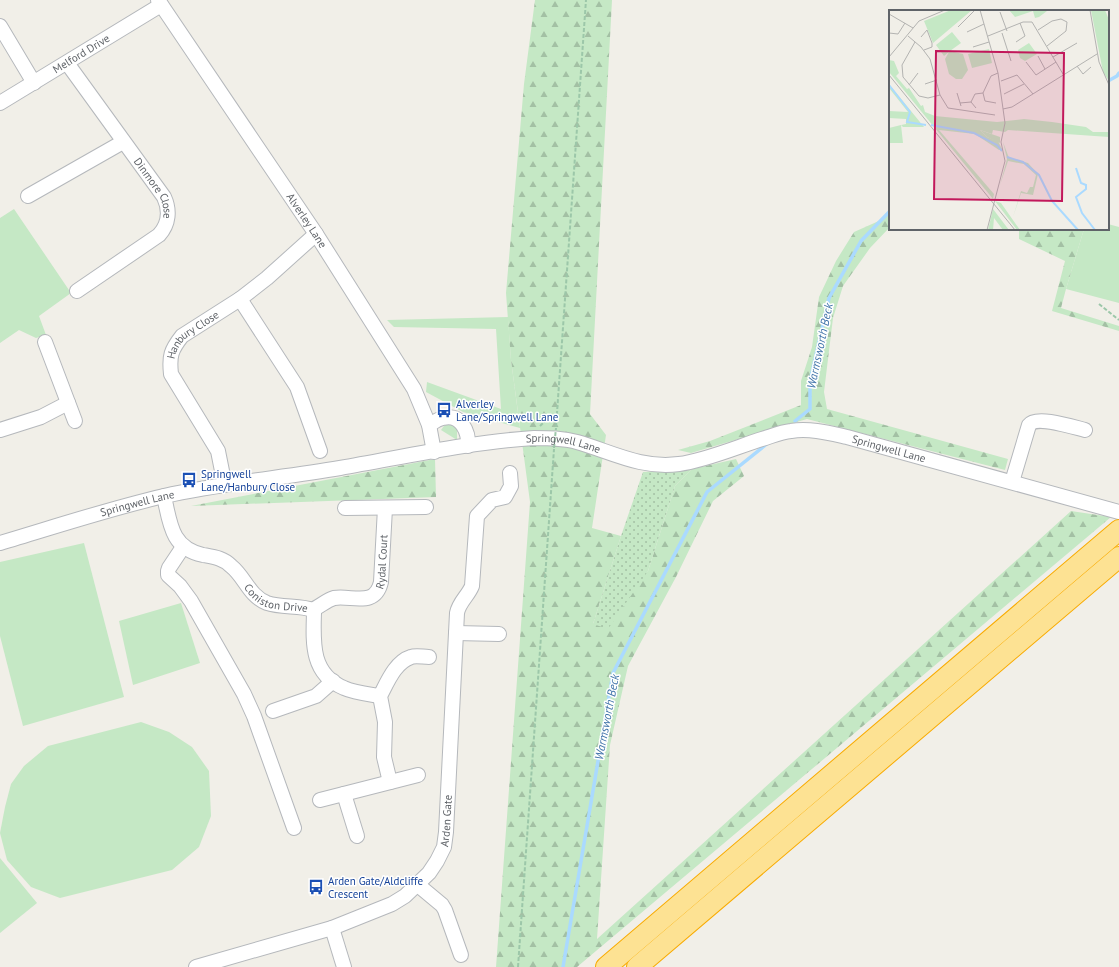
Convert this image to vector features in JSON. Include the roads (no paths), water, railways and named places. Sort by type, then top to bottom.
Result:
[{"type":"highway","points":[[606,967],[1117,532]]},
{"type":"highway","points":[[637,967],[1119,557]]},
{"type":"street","name":"Melford Drive","points":[[0,102],[67,63],[160,2]]},
{"type":"street","name":"Alverley Lane","points":[[160,2],[316,234],[414,389],[429,425],[434,452]]},
{"type":"street","points":[[0,26],[34,83]]},
{"type":"street","name":"Dinmore Close","points":[[67,63],[164,197],[167,204],[168,215],[166,225],[159,234],[77,291]]},
{"type":"street","points":[[28,196],[123,142]]},
{"type":"street","name":"Hanbury Close","points":[[222,471],[218,451],[171,374],[171,353],[175,344],[182,336],[240,299],[267,278],[316,234]]},
{"type":"street","points":[[240,299],[297,387],[320,451]]},
{"type":"street","points":[[45,342],[75,421]]},
{"type":"street","points":[[0,430],[41,417],[68,403]]},
{"type":"street","points":[[429,425],[444,417],[457,419],[465,428],[468,437],[468,446]]},
{"type":"street","points":[[1012,482],[1031,422],[1035,420],[1045,421],[1085,430]]},
{"type":"street","name":"Springwell Lane","points":[[0,543],[82,518],[164,496],[226,485],[326,471],[490,442],[551,438],[578,442],[628,460],[647,464],[678,464],[726,451],[778,433],[805,430],[825,432],[847,437],[1119,512]]},
{"type":"street","name":"Arden Gate","points":[[196,967],[223,963],[332,928],[392,904],[405,896],[418,885],[437,861],[444,847],[446,832],[458,608],[470,590],[473,579],[476,516],[492,500],[505,497],[511,486],[510,473]]},
{"type":"street","points":[[164,496],[172,529],[176,538],[183,547],[169,568],[168,575],[180,586],[191,601],[244,694],[254,716],[294,828]]},
{"type":"street","points":[[345,508],[426,507]]},
{"type":"street","name":"Rydal Court","points":[[312,610],[334,598],[369,598],[378,592],[382,582],[385,508]]},
{"type":"street","name":"Coniston Drive","points":[[183,547],[195,553],[220,558],[226,561],[240,575],[253,594],[264,601],[282,607],[312,610],[314,613],[314,651],[322,670],[343,688],[380,696]]},
{"type":"street","points":[[456,633],[500,634]]},
{"type":"street","points":[[390,782],[384,757],[385,722],[380,696],[401,663],[412,656],[429,657]]},
{"type":"street","points":[[273,711],[316,696],[333,681]]},
{"type":"street","points":[[320,800],[418,775]]},
{"type":"street","points":[[344,794],[357,836]]},
{"type":"street","points":[[418,885],[442,905],[461,955]]},
{"type":"street","points":[[332,928],[344,967]]},
{"type":"waterway","name":"Warmsworth Beck","points":[[1109,80],[1117,76],[1119,73]]},
{"type":"waterway","name":"Warmsworth Beck","points":[[795,421],[810,409],[810,381],[829,298],[861,241],[889,212]]},
{"type":"waterway","name":"Warmsworth Beck","points":[[563,967],[613,673],[707,492],[768,443]]},
{"type":"place","name":"Alverley Lane/Springwell Lane","points":[[444,410]]},
{"type":"place","name":"Springwell Lane/Hanbury Close","points":[[189,480]]},
{"type":"place","name":"Arden Gate/Aldcliffe Crescent","points":[[316,887]]}]
